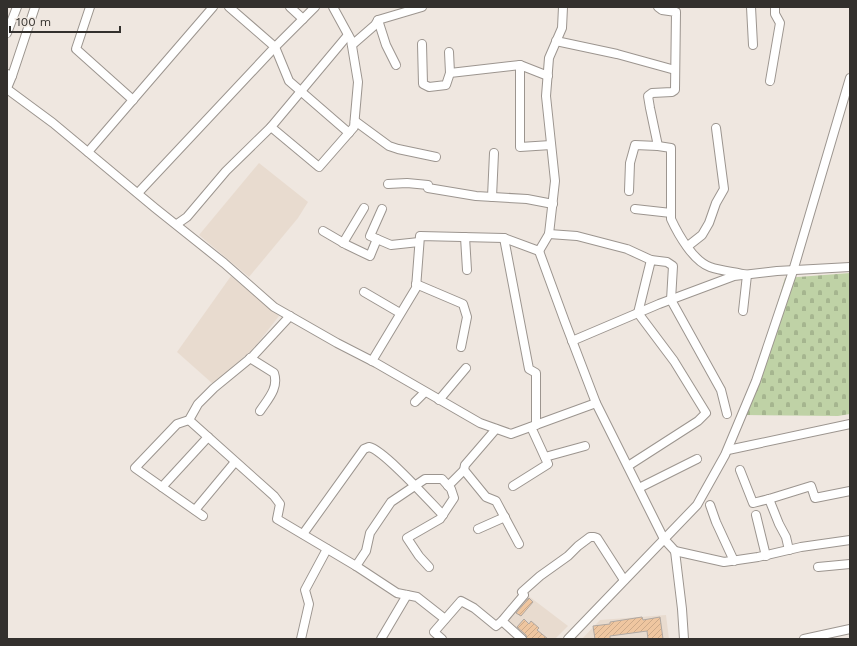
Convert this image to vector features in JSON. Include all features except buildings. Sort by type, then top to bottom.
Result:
[{"type":"street","points":[[7,33],[17,7]]},
{"type":"street","points":[[35,7],[10,75],[7,89],[53,123],[177,224],[274,306],[337,343],[372,360],[480,423],[511,434],[596,403]]},
{"type":"street","points":[[90,7],[76,49],[133,100]]},
{"type":"street","points":[[88,152],[213,7]]},
{"type":"street","points":[[229,7],[275,47],[289,81],[349,133]]},
{"type":"street","points":[[290,7],[303,19]]},
{"type":"street","points":[[138,193],[275,47],[315,7]]},
{"type":"street","points":[[271,127],[319,167],[354,127],[358,82],[352,45],[334,7]]},
{"type":"street","points":[[352,45],[378,20],[422,7]]},
{"type":"street","points":[[539,251],[549,234],[555,181],[546,96],[549,58],[562,28],[563,7]]},
{"type":"street","points":[[658,7],[662,10],[676,12],[675,90],[674,92],[652,93],[648,96],[658,146]]},
{"type":"street","points":[[751,7],[753,45]]},
{"type":"street","points":[[770,81],[780,23],[775,14],[775,7]]},
{"type":"street","points":[[378,20],[386,45],[396,65]]},
{"type":"street","points":[[177,224],[187,217],[226,171],[271,127],[348,34]]},
{"type":"street","points":[[556,41],[617,54],[676,70]]},
{"type":"street","points":[[422,44],[424,84],[429,87],[446,85],[450,73],[449,52]]},
{"type":"street","points":[[450,73],[520,65],[548,76]]},
{"type":"street","points":[[520,65],[520,147],[551,146]]},
{"type":"street","points":[[568,639],[696,505],[728,450],[756,381],[793,271],[850,78]]},
{"type":"street","points":[[355,121],[389,146],[436,157]]},
{"type":"street","points":[[688,246],[702,235],[709,223],[716,202],[724,189],[721,155],[716,128]]},
{"type":"street","points":[[629,191],[630,163],[635,145],[671,148],[671,219],[676,229],[698,260],[704,265],[747,275]]},
{"type":"street","points":[[492,197],[494,153]]},
{"type":"street","points":[[388,184],[407,183],[476,196],[527,199],[552,204]]},
{"type":"street","points":[[342,243],[364,208]]},
{"type":"street","points":[[382,209],[370,236],[390,245],[419,242]]},
{"type":"street","points":[[635,209],[671,213]]},
{"type":"street","points":[[323,231],[342,243],[370,256],[377,239]]},
{"type":"street","points":[[549,234],[577,236],[627,249],[651,260],[667,262],[673,266],[671,300],[721,390],[727,414]]},
{"type":"street","points":[[372,360],[416,288],[420,236],[504,238],[539,251],[596,403],[640,488],[664,539],[675,551],[724,562],[766,556],[789,550],[850,540]]},
{"type":"street","points":[[465,237],[467,270]]},
{"type":"street","points":[[504,238],[528,369],[536,373],[533,426],[548,464],[514,486]]},
{"type":"street","points":[[638,313],[651,260]]},
{"type":"street","points":[[572,342],[638,313],[734,276],[777,271],[850,267]]},
{"type":"street","points":[[743,311],[747,275]]},
{"type":"street","points":[[416,284],[462,304],[467,317],[461,347]]},
{"type":"street","points":[[364,292],[400,314]]},
{"type":"street","points":[[628,466],[698,421],[706,413],[674,361],[638,313]]},
{"type":"street","points":[[203,516],[135,468],[177,424],[189,420],[198,404],[214,388],[250,358],[290,316]]},
{"type":"street","points":[[250,358],[274,372],[277,380],[272,394],[260,411]]},
{"type":"street","points":[[439,400],[466,368]]},
{"type":"street","points":[[415,402],[425,392]]},
{"type":"street","points":[[189,420],[274,496],[280,504],[277,519],[356,566],[397,593],[417,597],[445,619]]},
{"type":"street","points":[[728,450],[850,424]]},
{"type":"street","points":[[448,486],[464,470],[465,465],[496,429]]},
{"type":"street","points":[[162,487],[208,437]]},
{"type":"street","points":[[545,456],[585,446]]},
{"type":"street","points":[[303,534],[364,449],[369,447],[375,449],[388,460],[443,515]]},
{"type":"street","points":[[640,488],[696,459]]},
{"type":"street","points":[[195,510],[235,462]]},
{"type":"street","points":[[464,470],[486,497],[496,501],[519,544]]},
{"type":"street","points":[[740,470],[753,503],[811,486],[815,498],[850,491]]},
{"type":"street","points":[[356,566],[366,551],[370,533],[391,502],[425,479],[442,479],[451,489],[454,498],[440,519],[407,538],[419,556],[429,567]]},
{"type":"street","points":[[769,499],[786,537],[789,550]]},
{"type":"street","points":[[710,505],[734,561]]},
{"type":"street","points":[[756,515],[766,556]]},
{"type":"street","points":[[478,529],[505,517]]},
{"type":"street","points":[[442,639],[434,632],[461,601],[474,608],[496,626],[524,595],[522,592],[540,576],[590,538],[597,538],[624,580]]},
{"type":"street","points":[[301,639],[310,604],[305,590],[327,549]]},
{"type":"street","points":[[675,551],[684,639]]},
{"type":"street","points":[[818,567],[850,564]]},
{"type":"street","points":[[381,639],[407,595]]},
{"type":"street","points":[[502,621],[522,639]]},
{"type":"street","points":[[804,639],[850,629]]},
{"type":"shaded area","points":[[259,163],[308,202],[298,218],[249,277],[199,235]]},
{"type":"shaded area","points":[[231,276],[279,316],[254,348],[213,384],[177,352]]},
{"type":"shaded area","points":[[526,594],[568,626],[555,639],[526,639],[503,620]]},
{"type":"shaded area","points":[[666,615],[669,639],[582,639],[600,620]]},
{"type":"green space","points":[[850,273],[850,414],[838,416],[744,415],[785,278]]}]
